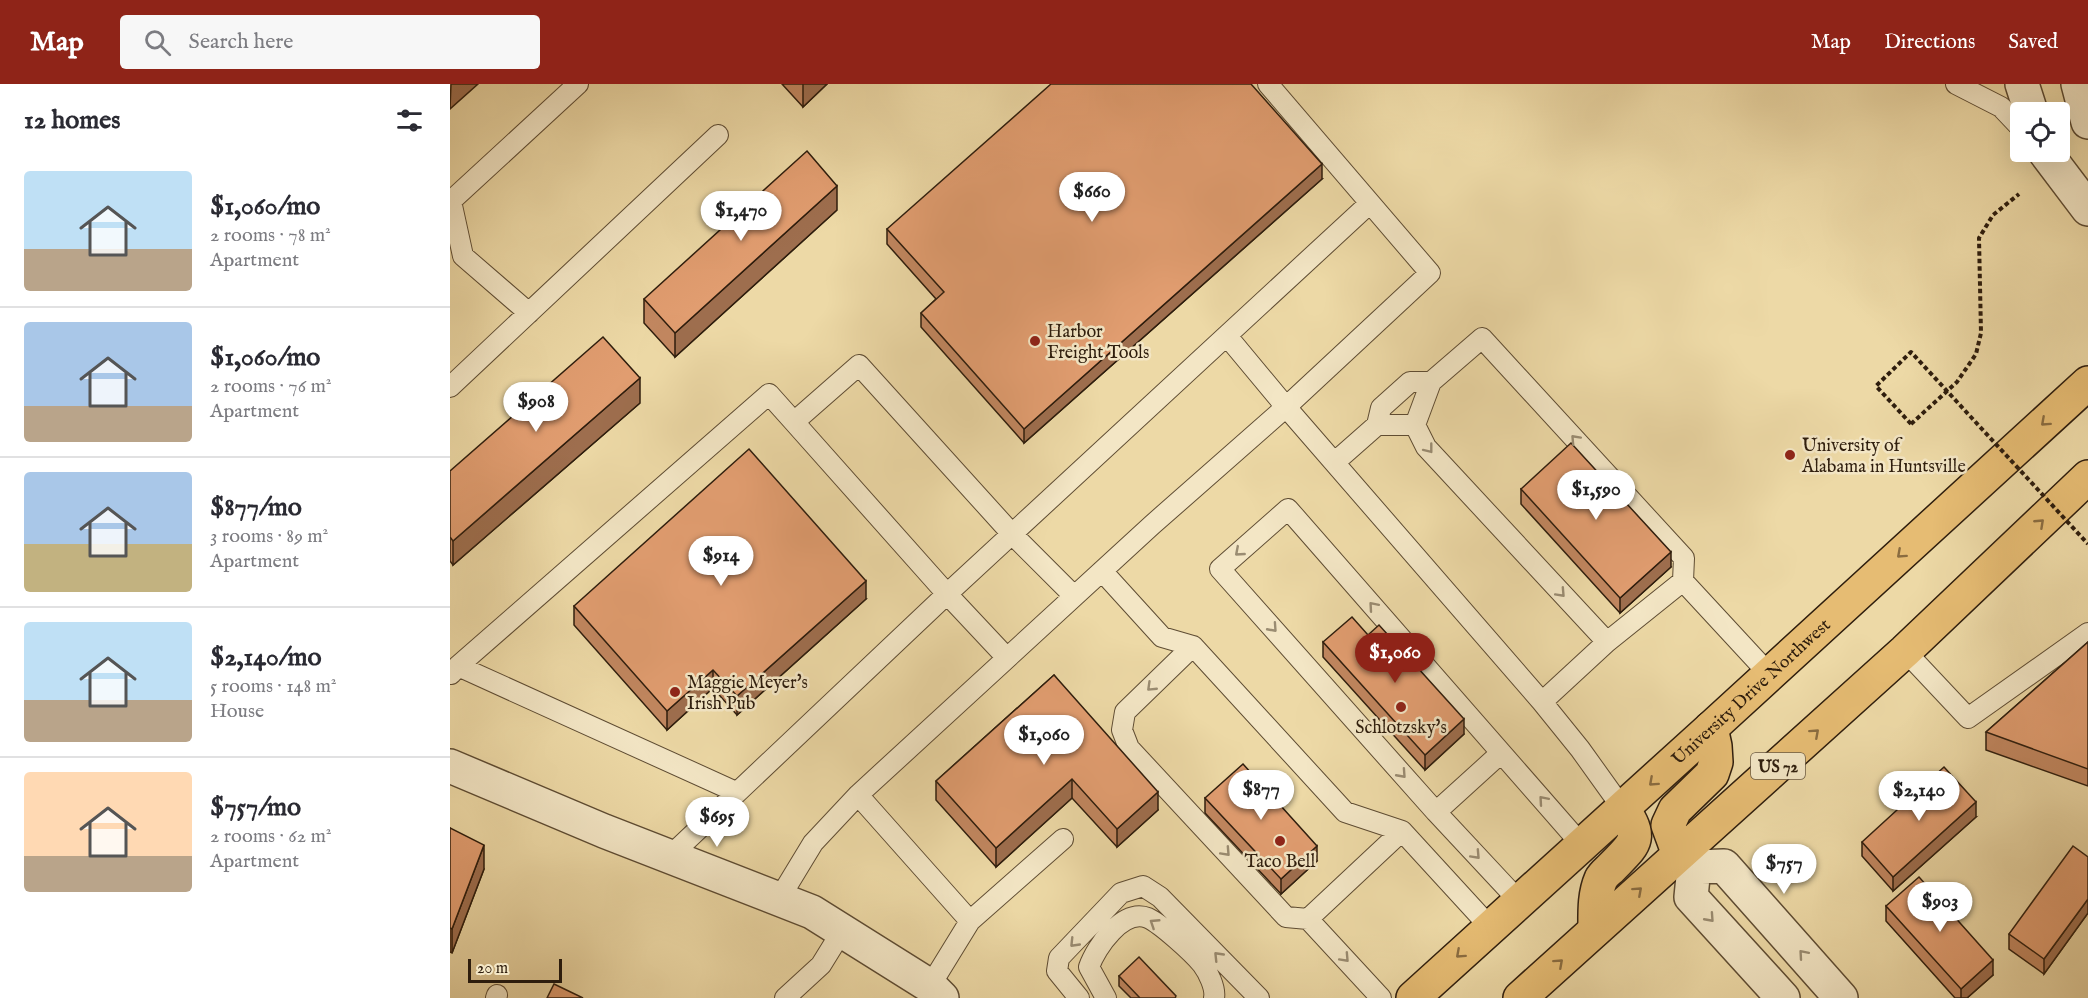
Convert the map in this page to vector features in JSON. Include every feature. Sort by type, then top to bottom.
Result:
[{"type":"highway","name":"University Drive Northwest","points":[[1413,998],[2088,383]]},
{"type":"highway","name":"US 72","points":[[1520,998],[1595,930],[1688,860],[2088,477]]},
{"type":"highway","points":[[1688,860],[1672,839],[1668,825],[1675,810],[1712,774],[1716,762],[1711,728]]},
{"type":"highway","points":[[1595,930],[1594,910],[1602,877],[1633,845],[1635,834],[1633,823],[1623,809]]},
{"type":"street","points":[[2022,84],[2028,102]]},
{"type":"street","points":[[2078,84],[2088,122]]},
{"type":"street","points":[[2052,162],[2088,210]]},
{"type":"street","points":[[450,766],[604,831],[812,912],[936,992]]},
{"type":"street","points":[[1783,998],[1691,897],[1688,860],[1724,866],[1841,998]]},
{"type":"lane","points":[[529,313],[463,256],[451,201],[578,84]]},
{"type":"lane","points":[[779,899],[813,843],[858,795],[1074,596],[1286,407],[1430,273],[1268,84]]},
{"type":"lane","points":[[1956,84],[2001,107],[2010,116]]},
{"type":"lane","points":[[450,387],[717,135]]},
{"type":"lane","points":[[669,856],[947,594],[1369,204]]},
{"type":"lane","points":[[1227,336],[1542,702],[1580,748],[1623,809]]},
{"type":"lane","points":[[1607,642],[1426,447],[1415,425],[1431,381],[1482,338],[1684,558],[1683,581],[1768,674]]},
{"type":"lane","points":[[794,422],[859,364],[1012,534],[1074,596]]},
{"type":"lane","points":[[1335,462],[1377,425],[1381,408],[1410,382],[1431,381]]},
{"type":"lane","points":[[736,792],[454,671],[769,394],[1007,658]]},
{"type":"lane","points":[[1377,425],[1415,425]]},
{"type":"lane","points":[[1519,901],[1436,812],[1220,569],[1288,509],[1581,844]]},
{"type":"lane","points":[[1102,571],[1162,637],[1192,646],[1345,812],[1402,831],[1490,927]]},
{"type":"lane","points":[[1542,702],[1607,642],[1683,581]]},
{"type":"lane","points":[[1905,651],[1968,718],[2088,633]]},
{"type":"lane","points":[[1192,646],[1125,712],[1122,730],[1130,748],[1286,917],[1308,919],[1381,998]]},
{"type":"lane","points":[[1436,812],[1501,753]]},
{"type":"lane","points":[[858,795],[970,921]]},
{"type":"lane","points":[[1308,919],[1402,831]]},
{"type":"lane","points":[[936,992],[970,921],[1063,840]]},
{"type":"lane","points":[[1074,996],[1057,971],[1059,958],[1121,893],[1143,886],[1160,897],[1258,998]]},
{"type":"lane","points":[[1106,998],[1089,967],[1094,952],[1106,937],[1128,918],[1147,918],[1174,937],[1203,965],[1215,991],[1214,998]]},
{"type":"lane","points":[[785,998],[821,965],[842,931]]},
{"type":"path","points":[[2019,194],[1993,215],[1979,238],[1981,333],[1976,354],[1957,382],[1911,424],[1875,386],[1911,352],[2088,544]]},
{"type":"building","points":[[1051,84],[1251,84],[1322,164],[1024,429],[921,313],[944,292],[887,229]]},
{"type":"building","points":[[807,151],[837,186],[675,333],[644,299]]},
{"type":"building","points":[[603,337],[640,378],[453,541],[450,537],[450,471]]},
{"type":"building","points":[[1571,443],[1671,552],[1620,598],[1521,489]]},
{"type":"building","points":[[749,449],[866,581],[737,696],[713,670],[667,711],[574,606]]},
{"type":"building","points":[[1352,617],[1368,635],[1379,625],[1464,719],[1425,755],[1323,642]]},
{"type":"building","points":[[2088,642],[2088,769],[1986,732]]},
{"type":"building","points":[[1054,675],[1158,792],[1117,829],[1072,779],[996,848],[936,781]]},
{"type":"building","points":[[1243,764],[1317,846],[1281,879],[1205,798]]},
{"type":"building","points":[[1944,767],[1976,802],[1893,877],[1862,842]]},
{"type":"building","points":[[450,828],[484,845],[452,929],[450,928]]},
{"type":"building","points":[[2073,846],[2088,857],[2088,899],[2044,959],[2009,934]]},
{"type":"building","points":[[1919,877],[1993,960],[1961,989],[1886,906]]},
{"type":"building","points":[[1139,957],[1176,996],[1175,998],[1140,998],[1119,976]]},
{"type":"building","points":[[554,984],[583,998],[547,998]]},
{"type":"place","name":"Harbor Freight Tools","points":[[1035,341]]},
{"type":"place","name":"University of Alabama in Huntsville","points":[[1790,455]]},
{"type":"place","name":"Maggie Meyer's Irish Pub","points":[[675,692]]},
{"type":"place","name":"Schlotzsky's","points":[[1401,707]]},
{"type":"place","name":"Taco Bell","points":[[1280,841]]}]
